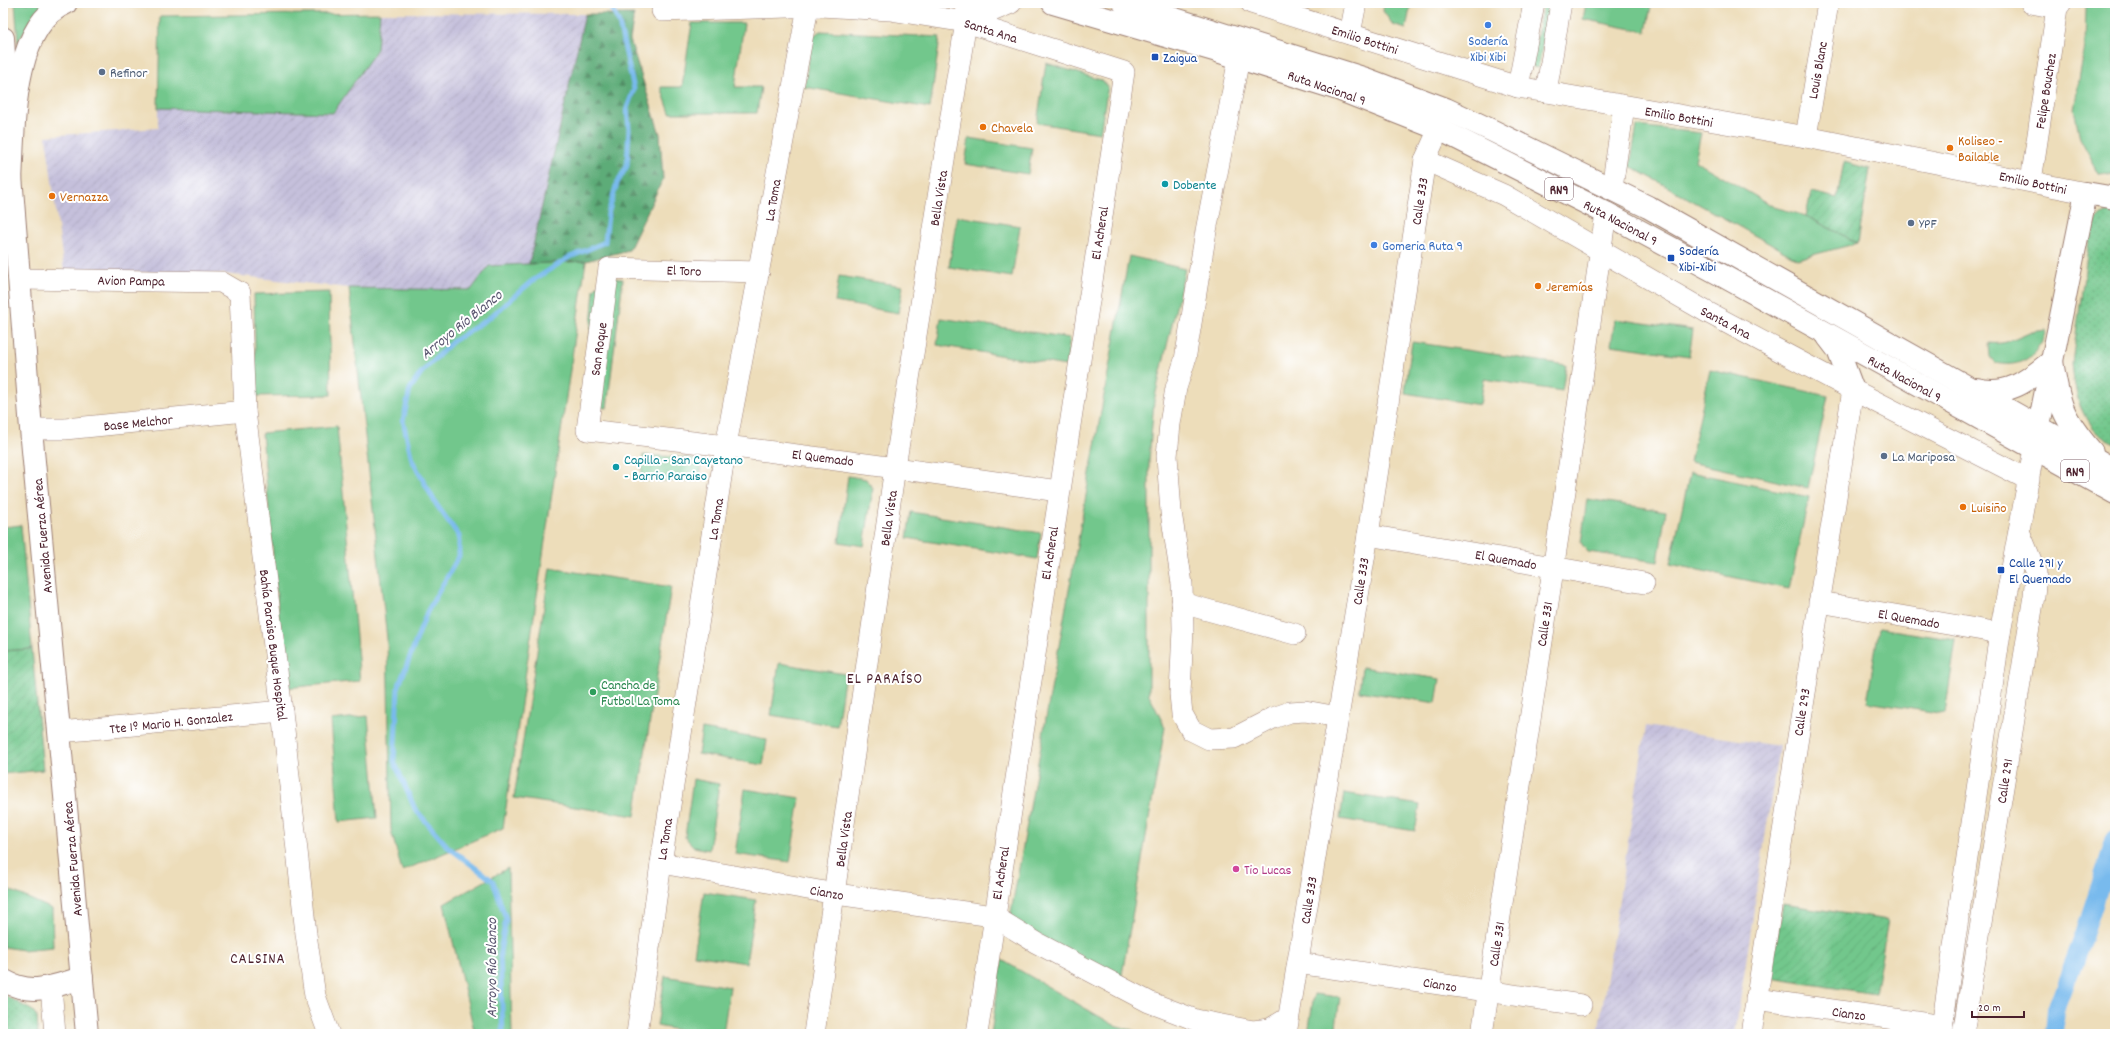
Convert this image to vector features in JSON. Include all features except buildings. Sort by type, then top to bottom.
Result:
[{"type":"main road","points":[[11,181],[17,98],[24,61],[33,36],[46,16],[66,3]]},
{"type":"main road","name":"Ruta Nacional 9","points":[[1053,3],[1338,89],[1439,129],[1606,213],[2115,493]]},
{"type":"main road","name":"Ruta Nacional 9","points":[[1124,3],[1399,90],[1446,109],[1612,188],[2108,466]]},
{"type":"main road","name":"Avenida Fuerza Aérea","points":[[3,38],[4,79],[11,181],[31,429],[87,1034]]},
{"type":"main road","points":[[2034,449],[2086,193]]},
{"type":"main road","name":"Emilio Bottini","points":[[2086,193],[2115,198]]},
{"type":"main road","points":[[1826,334],[1838,350],[1853,390]]},
{"type":"main road","points":[[1971,388],[1989,392],[2010,389],[2027,380],[2052,361]]},
{"type":"main road","points":[[2052,361],[2059,401],[2065,417],[2075,432],[2108,466]]},
{"type":"main road","points":[[3,980],[24,989],[51,987],[82,978]]},
{"type":"street","points":[[957,3],[967,12],[1011,3]]},
{"type":"street","name":"Emilio Bottini","points":[[1252,3],[1518,87],[1806,137],[2086,193]]},
{"type":"street","points":[[1350,34],[1356,3]]},
{"type":"street","points":[[1518,87],[1534,3]]},
{"type":"street","points":[[1546,92],[1562,3]]},
{"type":"street","name":"Louis Blanc","points":[[1806,137],[1828,3]]},
{"type":"street","points":[[2031,3],[2059,5]]},
{"type":"street","name":"Felipe Bouchez","points":[[2031,181],[2059,5]]},
{"type":"street","name":"Santa Ana","points":[[662,11],[808,7],[967,12],[1124,72]]},
{"type":"street","name":"La Toma","points":[[637,1034],[661,863],[726,445],[808,7]]},
{"type":"street","name":"Bella Vista","points":[[814,1034],[836,894],[895,467],[967,12]]},
{"type":"street","points":[[1239,58],[1206,231],[1185,360],[1176,388],[1170,424],[1167,456],[1171,506],[1177,540],[1182,602],[1183,629],[1180,694],[1182,714],[1191,730],[1209,739],[1234,738],[1273,718],[1290,712],[1305,711],[1338,717]]},
{"type":"street","name":"El Acheral","points":[[977,1034],[1058,491],[1124,72]]},
{"type":"street","points":[[1612,188],[1624,106]]},
{"type":"street","name":"Calle 333","points":[[1287,1026],[1368,535],[1425,160],[1439,129]]},
{"type":"street","name":"Santa Ana","points":[[1425,160],[1504,195],[1600,252],[1705,311],[1853,390],[2029,480]]},
{"type":"street","name":"Calle 331","points":[[1482,1034],[1606,213]]},
{"type":"street","name":"El Toro","points":[[609,268],[759,272]]},
{"type":"street","name":"San Roque","points":[[587,430],[609,268]]},
{"type":"street","name":"Avion Pampa","points":[[19,279],[221,282],[240,293]]},
{"type":"street","name":"Bahía Paraiso Buque Hospital","points":[[240,293],[245,411],[282,711],[306,934],[315,996],[329,1034]]},
{"type":"street","name":"Calle 293","points":[[1751,1034],[1853,390]]},
{"type":"street","name":"Base Melchor","points":[[31,429],[65,429],[245,411]]},
{"type":"street","name":"El Quemado","points":[[587,430],[726,445],[895,467],[1058,491]]},
{"type":"street","name":"Calle 291","points":[[1942,1030],[2000,633],[2034,449]]},
{"type":"street","name":"Calle 291","points":[[1963,1034],[2034,596],[2036,573],[2019,531]]},
{"type":"street","name":"El Quemado","points":[[1368,535],[1644,583]]},
{"type":"street","points":[[1182,602],[1295,634]]},
{"type":"street","name":"El Quemado","points":[[1819,602],[2000,633]]},
{"type":"street","name":"Tte 1º Mario H. Gonzalez","points":[[60,732],[282,711]]},
{"type":"street","name":"Cianzo","points":[[661,863],[836,894],[994,916]]},
{"type":"street","points":[[994,916],[1037,943],[1149,1002],[1196,1020],[1256,1032],[1287,1026]]},
{"type":"street","name":"Cianzo","points":[[1298,963],[1581,1005]]},
{"type":"street","points":[[51,987],[55,1034]]},
{"type":"street","name":"Cianzo","points":[[1756,999],[1942,1030]]},
{"type":"shaded area","points":[[380,13],[585,14],[529,264],[489,266],[471,290],[349,288],[224,274],[64,271],[46,136],[158,128],[158,108],[333,113],[377,49]]},
{"type":"shaded area","points":[[1646,726],[1779,746],[1735,1034],[1598,1034]]},
{"type":"green space","points":[[15,3],[45,3],[28,25],[18,43]]},
{"type":"green space","points":[[1384,3],[1411,3],[1406,29],[1393,25],[1383,11]]},
{"type":"green space","points":[[1543,3],[1551,3],[1538,68],[1533,67],[1532,64]]},
{"type":"green space","points":[[1586,3],[1636,3],[1651,6],[1646,32],[1583,19]]},
{"type":"green space","points":[[2089,3],[2115,3],[2115,176],[2099,173],[2080,138],[2074,109],[2085,46],[2086,7]]},
{"type":"green space","points":[[380,13],[377,49],[333,113],[158,108],[160,16]]},
{"type":"green space","points":[[585,14],[634,14],[630,40],[660,134],[663,179],[629,250],[586,261],[529,264]]},
{"type":"green space","points":[[692,23],[744,23],[735,87],[761,87],[757,113],[670,113],[661,87],[682,87]]},
{"type":"green space","points":[[820,31],[940,37],[930,108],[804,87],[813,36]]},
{"type":"green space","points":[[1046,63],[1101,80],[1108,86],[1100,133],[1037,123]]},
{"type":"green space","points":[[1637,126],[1701,133],[1695,161],[1774,207],[1806,216],[1858,243],[1797,259],[1630,166]]},
{"type":"green space","points":[[969,138],[1032,148],[1028,174],[965,164]]},
{"type":"green space","points":[[1844,162],[1870,169],[1858,243],[1806,216],[1811,192],[1837,198]]},
{"type":"green space","points":[[2115,209],[2115,443],[2098,434],[2085,417],[2078,400],[2072,363],[2090,233],[2094,224],[2100,218],[2106,213]]},
{"type":"green space","points":[[957,216],[1020,226],[1012,277],[949,267]]},
{"type":"green space","points":[[1129,256],[1185,269],[1154,401],[1149,461],[1149,695],[1165,727],[1120,986],[1009,924]]},
{"type":"green space","points":[[586,261],[503,828],[402,871],[391,830],[387,639],[349,288],[471,290],[489,266]]},
{"type":"green space","points":[[839,276],[903,286],[898,313],[835,302]]},
{"type":"green space","points":[[605,278],[623,279],[607,408],[592,407],[585,400],[594,289]]},
{"type":"green space","points":[[329,292],[331,395],[256,396],[254,294]]},
{"type":"green space","points":[[941,318],[1070,338],[1066,366],[937,345]]},
{"type":"green space","points":[[1615,319],[1693,330],[1689,356],[1611,345]]},
{"type":"green space","points":[[2046,330],[2046,334],[2036,351],[2021,362],[2015,364],[1995,363],[1990,357],[1989,343],[2004,343],[2031,332]]},
{"type":"green space","points":[[1412,342],[1566,365],[1562,391],[1484,379],[1480,405],[1405,393]]},
{"type":"green space","points":[[1710,370],[1828,396],[1808,488],[1690,462]]},
{"type":"green space","points":[[337,426],[360,681],[285,688],[262,433]]},
{"type":"green space","points":[[643,455],[693,458],[701,464],[700,481],[641,481]]},
{"type":"green space","points":[[1690,472],[1809,497],[1789,589],[1670,564]]},
{"type":"green space","points":[[848,476],[866,479],[873,488],[864,546],[839,542]]},
{"type":"green space","points":[[1587,499],[1666,511],[1658,562],[1588,552],[1581,543]]},
{"type":"green space","points":[[911,512],[1041,533],[1037,559],[907,538]]},
{"type":"green space","points":[[21,525],[32,649],[3,651],[3,527]]},
{"type":"green space","name":"Cancha de Futbol La Toma","points":[[550,568],[671,587],[635,816],[514,798]]},
{"type":"green space","points":[[1879,628],[1956,640],[1945,714],[1867,702]]},
{"type":"green space","points":[[32,649],[43,770],[3,774],[3,651]]},
{"type":"green space","points":[[779,663],[845,674],[837,726],[771,715]]},
{"type":"green space","points":[[1362,667],[1440,679],[1436,703],[1359,691]]},
{"type":"green space","points":[[368,716],[377,818],[339,822],[331,720]]},
{"type":"green space","points":[[702,729],[767,740],[763,765],[698,754]]},
{"type":"green space","points":[[693,779],[719,784],[709,850],[694,847],[685,837]]},
{"type":"green space","points":[[745,789],[800,798],[790,862],[735,854]]},
{"type":"green space","points":[[1344,793],[1420,805],[1415,831],[1340,819]]},
{"type":"green space","points":[[508,868],[512,1034],[475,1034],[444,904]]},
{"type":"green space","points":[[3,887],[52,909],[53,947],[23,950],[3,947]]},
{"type":"green space","points":[[704,892],[756,900],[746,963],[694,955]]},
{"type":"green space","points":[[1783,904],[1888,920],[1875,994],[1770,978]]},
{"type":"green space","points":[[1002,960],[1114,1025],[1146,1034],[991,1034]]},
{"type":"green space","points":[[665,976],[730,987],[723,1034],[698,1034],[657,1026]]},
{"type":"green space","points":[[3,994],[33,1011],[37,1017],[38,1034],[3,1034]]},
{"type":"green space","points":[[1314,994],[1340,997],[1335,1034],[1308,1034]]},
{"type":"waterway","name":"Arroyo Río Blanco","points":[[503,1034],[500,952],[506,919],[493,881],[448,847],[415,809],[394,761],[398,688],[427,612],[459,556],[459,536],[436,504],[412,460],[403,421],[410,389],[421,373],[452,342],[489,318],[532,281],[568,258],[605,242],[608,214],[617,183],[627,166],[629,129],[627,108],[634,89],[619,23],[609,3]]},
{"type":"waterway","points":[[2054,1034],[2056,1009],[2084,935],[2115,839]]},
{"type":"place","name":"Sodería Xibi Xibi","points":[[1488,25]]},
{"type":"place","name":"Zaigua","points":[[1155,57]]},
{"type":"place","name":"Refinor","points":[[102,72]]},
{"type":"place","name":"Chavela","points":[[983,127]]},
{"type":"place","name":"Koliseo - Bailable","points":[[1950,148]]},
{"type":"place","name":"Dobente","points":[[1165,184]]},
{"type":"place","name":"Vernazza","points":[[52,196]]},
{"type":"place","name":"YPF","points":[[1911,223]]},
{"type":"place","name":"Gomeria Ruta 9","points":[[1374,245]]},
{"type":"place","name":"Sodería Xibi-Xibi","points":[[1671,258]]},
{"type":"place","name":"Jeremías","points":[[1538,286]]},
{"type":"place","name":"La Mariposa","points":[[1884,456]]},
{"type":"place","name":"Capilla - San Cayetano - Barrio Paraiso","points":[[616,467]]},
{"type":"place","name":"Luisiño","points":[[1963,507]]},
{"type":"place","name":"Calle 291 y El Quemado","points":[[2001,570]]},
{"type":"place","name":"Cancha de Futbol La Toma","points":[[593,692]]},
{"type":"place","name":"Tio Lucas","points":[[1236,869]]},
{"type":"district","name":"EL PARAÍSO","points":[[885,678]]},
{"type":"district","name":"CALSINA","points":[[258,958]]}]
